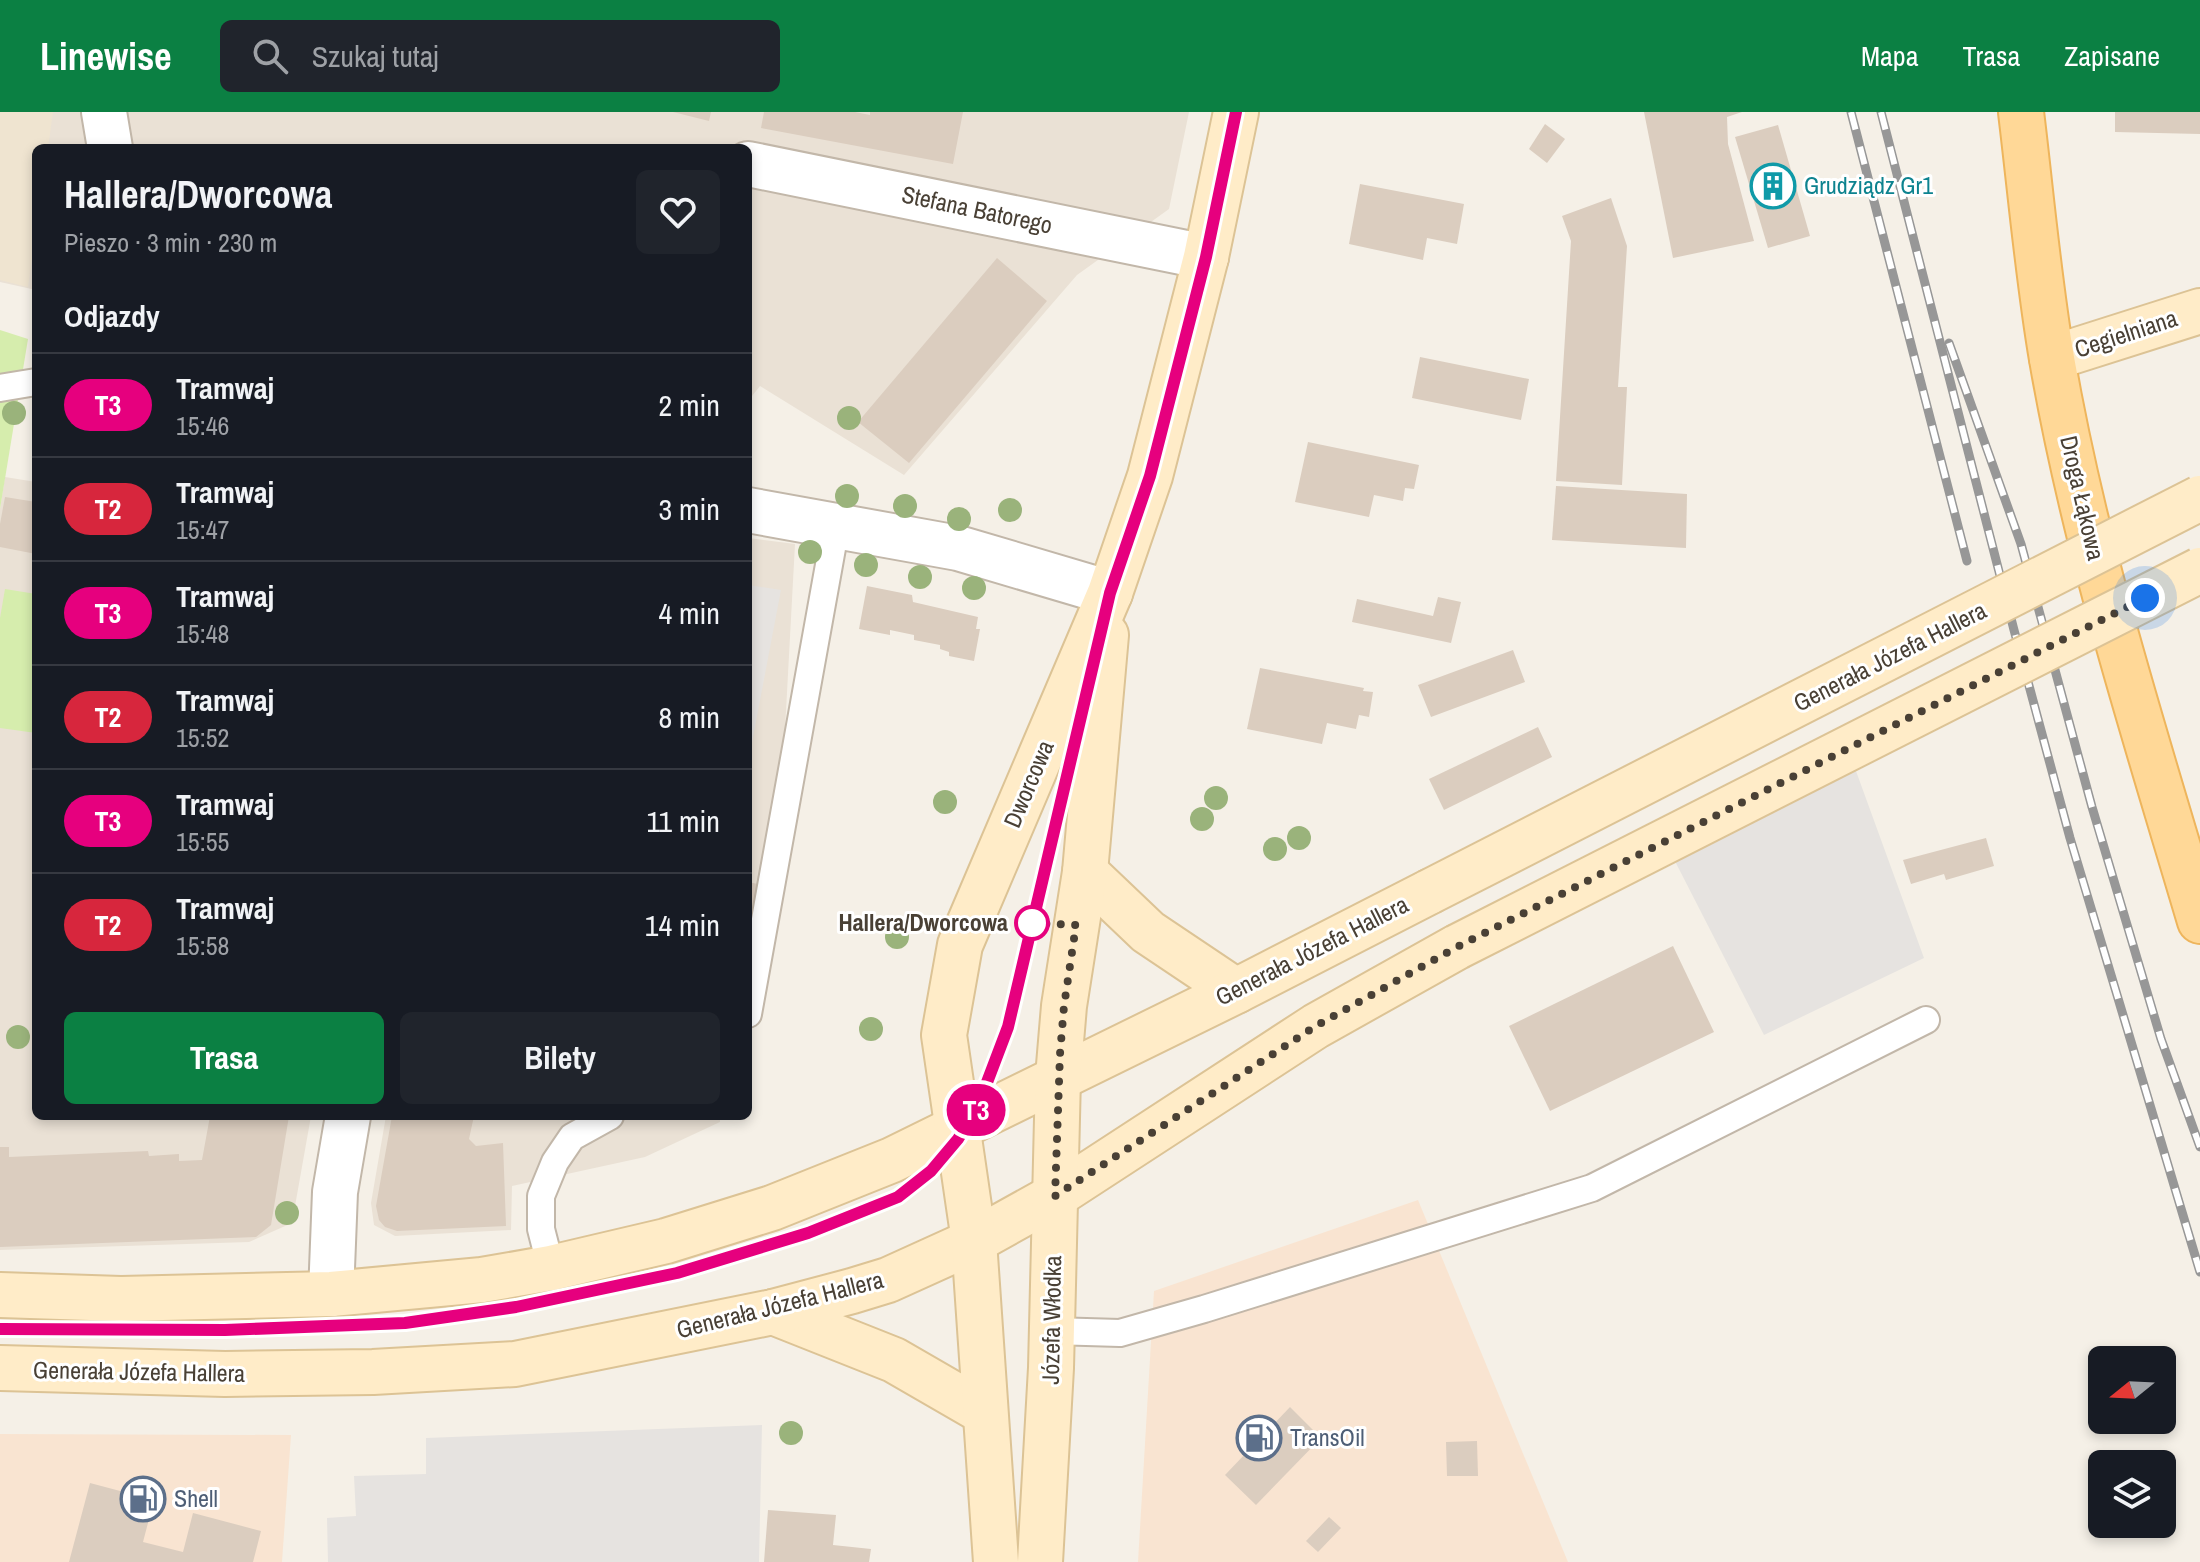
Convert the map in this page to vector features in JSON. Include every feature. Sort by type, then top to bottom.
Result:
[{"type":"main road","points":[[1110,593],[1150,476],[1206,257],[1236,112]]},
{"type":"main road","name":"Droga Łąkowa","points":[[2021,112],[2052,358],[2107,605],[2200,921]]},
{"type":"main road","name":"Cegielniana","points":[[2052,358],[2200,311]]},
{"type":"main road","name":"Generała Józefa Hallera","points":[[0,1295],[121,1299],[331,1294],[482,1280],[551,1268],[666,1241],[772,1208],[892,1160],[1236,991],[2200,498]]},
{"type":"main road","name":"Generała Józefa Hallera","points":[[0,1368],[239,1374],[373,1372],[515,1364],[773,1312],[888,1280],[974,1241],[1055,1196],[1316,1026],[1457,947],[2200,570]]},
{"type":"main road","name":"Dworcowa","points":[[1058,1077],[1064,1006],[1085,872],[1110,593]]},
{"type":"main road","name":"Dworcowa","points":[[956,1126],[944,1035],[960,945],[1110,593]]},
{"type":"main road","points":[[1085,872],[1148,932],[1236,991]]},
{"type":"main road","name":"Józefa Włodka","points":[[1040,1562],[1052,1331],[1058,1077]]},
{"type":"main road","points":[[956,1126],[974,1241],[996,1562]]},
{"type":"main road","points":[[773,1312],[894,1360],[984,1412]]},
{"type":"street","points":[[104,112],[109,144]]},
{"type":"street","name":"Stefana Batorego","points":[[752,165],[1206,257]]},
{"type":"street","points":[[752,511],[958,548],[1110,593]]},
{"type":"street","points":[[331,1294],[335,1192],[347,1120]]},
{"type":"lane","points":[[0,388],[32,383]]},
{"type":"lane","points":[[752,992],[836,526]]},
{"type":"lane","points":[[1052,1331],[1120,1333],[1592,1188],[1926,1020]]},
{"type":"lane","points":[[551,1268],[541,1229],[541,1196],[555,1162],[572,1137],[603,1120]]},
{"type":"shaded area","points":[[0,112],[1189,112],[1169,209],[1077,275],[904,475],[760,386],[752,396],[752,144],[32,144],[32,289],[0,282]]},
{"type":"shaded area","points":[[0,112],[53,112],[49,144],[32,144],[32,260],[28,287],[0,280]]},
{"type":"shaded area","points":[[5,477],[32,481],[32,1120],[310,1120],[292,1223],[249,1242],[0,1250],[0,509]]},
{"type":"shaded area","points":[[752,539],[795,544],[784,748],[752,939]]},
{"type":"shaded area","points":[[752,586],[781,590],[752,743]]},
{"type":"shaded area","points":[[1844,738],[1924,958],[1764,1035],[1659,830]]},
{"type":"shaded area","points":[[385,1120],[720,1120],[645,1157],[512,1186],[511,1230],[395,1236],[374,1225],[371,1203]]},
{"type":"shaded area","points":[[1418,1200],[1568,1562],[1138,1562],[1154,1291]]},
{"type":"shaded area","points":[[762,1425],[759,1562],[328,1562],[327,1518],[356,1516],[354,1476],[426,1474],[426,1438]]},
{"type":"shaded area","name":"Shell","points":[[0,1434],[291,1435],[282,1562],[0,1562]]},
{"type":"green space","points":[[0,330],[28,339],[0,509]]},
{"type":"green space","points":[[5,589],[32,593],[32,732],[0,728],[0,618]]},
{"type":"building","points":[[673,112],[711,112],[709,121]]},
{"type":"building","points":[[764,112],[855,112],[870,115],[870,112],[963,112],[953,164],[761,128]]},
{"type":"building","points":[[1644,112],[1742,112],[1727,117],[1728,144],[1754,241],[1673,258]]},
{"type":"building","points":[[2115,112],[2200,112],[2200,134],[2115,132]]},
{"type":"building","points":[[1545,124],[1565,139],[1547,163],[1529,149]]},
{"type":"building","name":"Grudziądz Gr1","points":[[1778,125],[1810,236],[1768,248],[1735,137]]},
{"type":"building","points":[[1360,184],[1464,204],[1457,244],[1427,238],[1423,260],[1349,244]]},
{"type":"building","points":[[1611,198],[1627,246],[1618,387],[1627,387],[1622,485],[1556,481],[1571,241],[1562,216]]},
{"type":"building","points":[[997,258],[1047,301],[909,463],[858,422]]},
{"type":"building","points":[[1420,357],[1529,379],[1521,420],[1412,398]]},
{"type":"building","points":[[1308,442],[1419,465],[1414,489],[1405,488],[1403,501],[1374,495],[1369,517],[1295,502]]},
{"type":"building","points":[[1556,486],[1687,494],[1686,548],[1552,540]]},
{"type":"building","points":[[5,497],[32,501],[32,553],[0,547]]},
{"type":"building","points":[[867,586],[912,595],[913,602],[978,617],[976,629],[980,629],[974,661],[949,656],[949,652],[940,649],[940,645],[914,640],[914,635],[890,630],[890,635],[859,629]]},
{"type":"building","points":[[1438,597],[1461,602],[1451,643],[1352,622],[1357,599],[1433,616]]},
{"type":"building","points":[[1513,650],[1525,682],[1431,717],[1418,685]]},
{"type":"building","points":[[1260,668],[1373,692],[1369,717],[1359,715],[1356,729],[1327,723],[1322,744],[1247,729]]},
{"type":"building","points":[[1538,727],[1552,757],[1444,810],[1429,779]]},
{"type":"building","points":[[1986,838],[1994,866],[1946,880],[1944,874],[1911,884],[1903,860]]},
{"type":"building","points":[[752,883],[758,884],[752,914]]},
{"type":"building","points":[[1673,946],[1714,1032],[1550,1111],[1509,1026]]},
{"type":"building","points":[[209,1120],[288,1120],[271,1225],[256,1237],[0,1247],[0,1147],[9,1147],[9,1157],[148,1151],[149,1156],[179,1154],[179,1161],[202,1160]]},
{"type":"building","points":[[391,1120],[473,1120],[469,1139],[476,1146],[503,1143],[506,1226],[397,1231],[385,1227],[379,1220],[376,1206]]},
{"type":"building","points":[[1290,1407],[1321,1438],[1256,1505],[1225,1475]]},
{"type":"building","points":[[1477,1441],[1478,1476],[1447,1476],[1446,1442]]},
{"type":"building","points":[[90,1483],[154,1500],[143,1542],[183,1552],[193,1513],[261,1531],[253,1562],[69,1562]]},
{"type":"building","points":[[768,1510],[836,1515],[833,1545],[871,1549],[869,1562],[764,1562]]},
{"type":"building","points":[[1329,1517],[1341,1528],[1318,1552],[1306,1541]]},
{"type":"tram line","name":"T3","points":[[0,1329],[195,1332],[405,1323],[516,1307],[635,1284],[808,1233],[898,1197],[931,1171],[958,1139],[978,1106],[1008,1027],[1110,593],[1150,476],[1206,257],[1236,112]]},
{"type":"tram line","points":[[0,1329],[303,1329],[404,1323],[492,1312],[580,1296],[710,1264],[844,1220],[908,1187],[927,1173],[956,1142],[977,1106],[1008,1027],[1110,593]]},
{"type":"railway","points":[[1851,112],[1967,561]]},
{"type":"railway","points":[[1881,112],[2070,838],[2200,1272]]},
{"type":"railway","points":[[1949,343],[2021,544],[2092,807],[2161,1039],[2200,1147]]},
{"type":"place","name":"Grudziądz Gr1","points":[[1773,186]]},
{"type":"place","name":"Hallera/Dworcowa","points":[[1032,923]]},
{"type":"place","name":"TransOil","points":[[1259,1438]]},
{"type":"place","name":"Shell","points":[[143,1499]]},
{"type":"route","points":[[1032,923],[1076,925],[1058,1077],[1055,1196],[1316,1026],[1457,947],[2145,598]]}]
